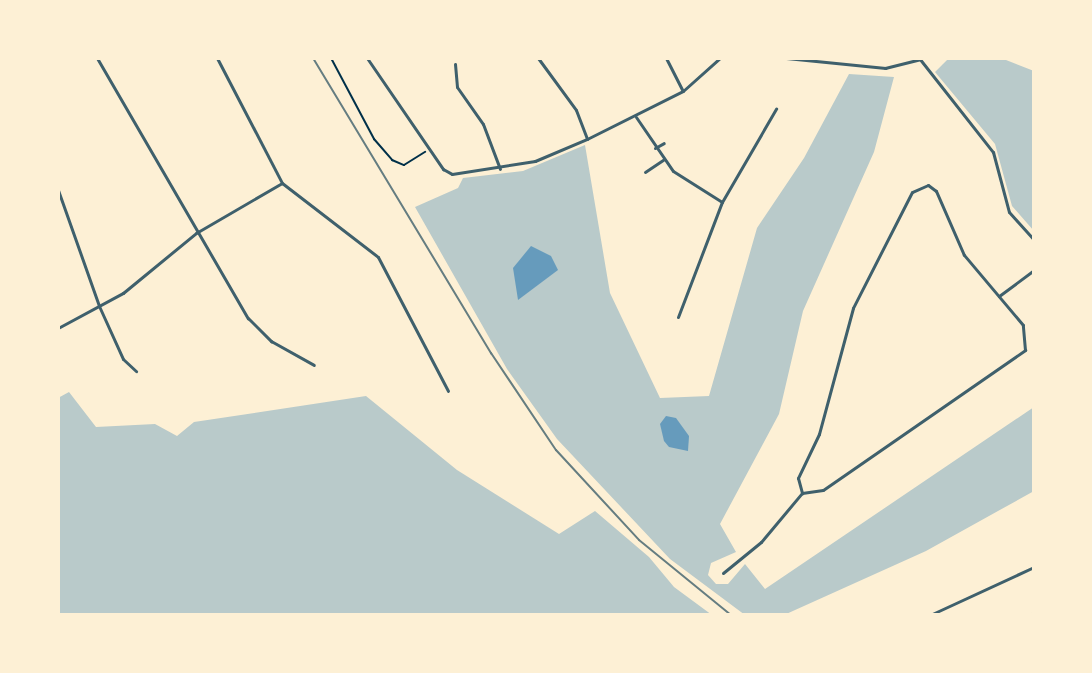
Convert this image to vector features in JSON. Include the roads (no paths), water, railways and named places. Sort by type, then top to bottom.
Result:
[{"type":"street","points":[[97,58],[196,233],[261,333],[314,365]]},
{"type":"street","points":[[217,58],[282,183],[378,257],[448,391]]},
{"type":"street","points":[[367,58],[443,169],[452,174],[500,169],[587,139],[683,91],[720,58]]},
{"type":"street","points":[[538,58],[576,110],[587,139]]},
{"type":"street","points":[[666,58],[683,91]]},
{"type":"street","points":[[786,58],[885,68],[920,58],[993,152],[1009,212],[1034,240]]},
{"type":"street","points":[[455,64],[457,87],[483,124],[500,169]]},
{"type":"street","points":[[678,317],[722,202],[776,109]]},
{"type":"street","points":[[636,117],[663,160],[689,184],[722,202]]},
{"type":"street","points":[[655,148],[664,143]]},
{"type":"street","points":[[645,172],[663,160]]},
{"type":"street","points":[[58,328],[123,293],[196,233],[282,183]]},
{"type":"street","points":[[723,573],[761,542],[802,493],[823,490],[1020,356],[1028,335],[964,255],[936,191],[928,185],[917,187],[853,308],[819,434],[798,478],[802,493]]},
{"type":"street","points":[[58,190],[99,306],[123,359],[136,371]]},
{"type":"street","points":[[998,296],[1034,270]]},
{"type":"street","points":[[930,615],[1034,567]]},
{"type":"water","points":[[531,246],[551,256],[558,270],[518,300],[513,268]]},
{"type":"water","points":[[666,416],[676,418],[689,436],[688,451],[669,447],[664,441],[660,424]]},
{"type":"railway","points":[[313,58],[491,353],[556,450],[639,540],[731,615]]}]
